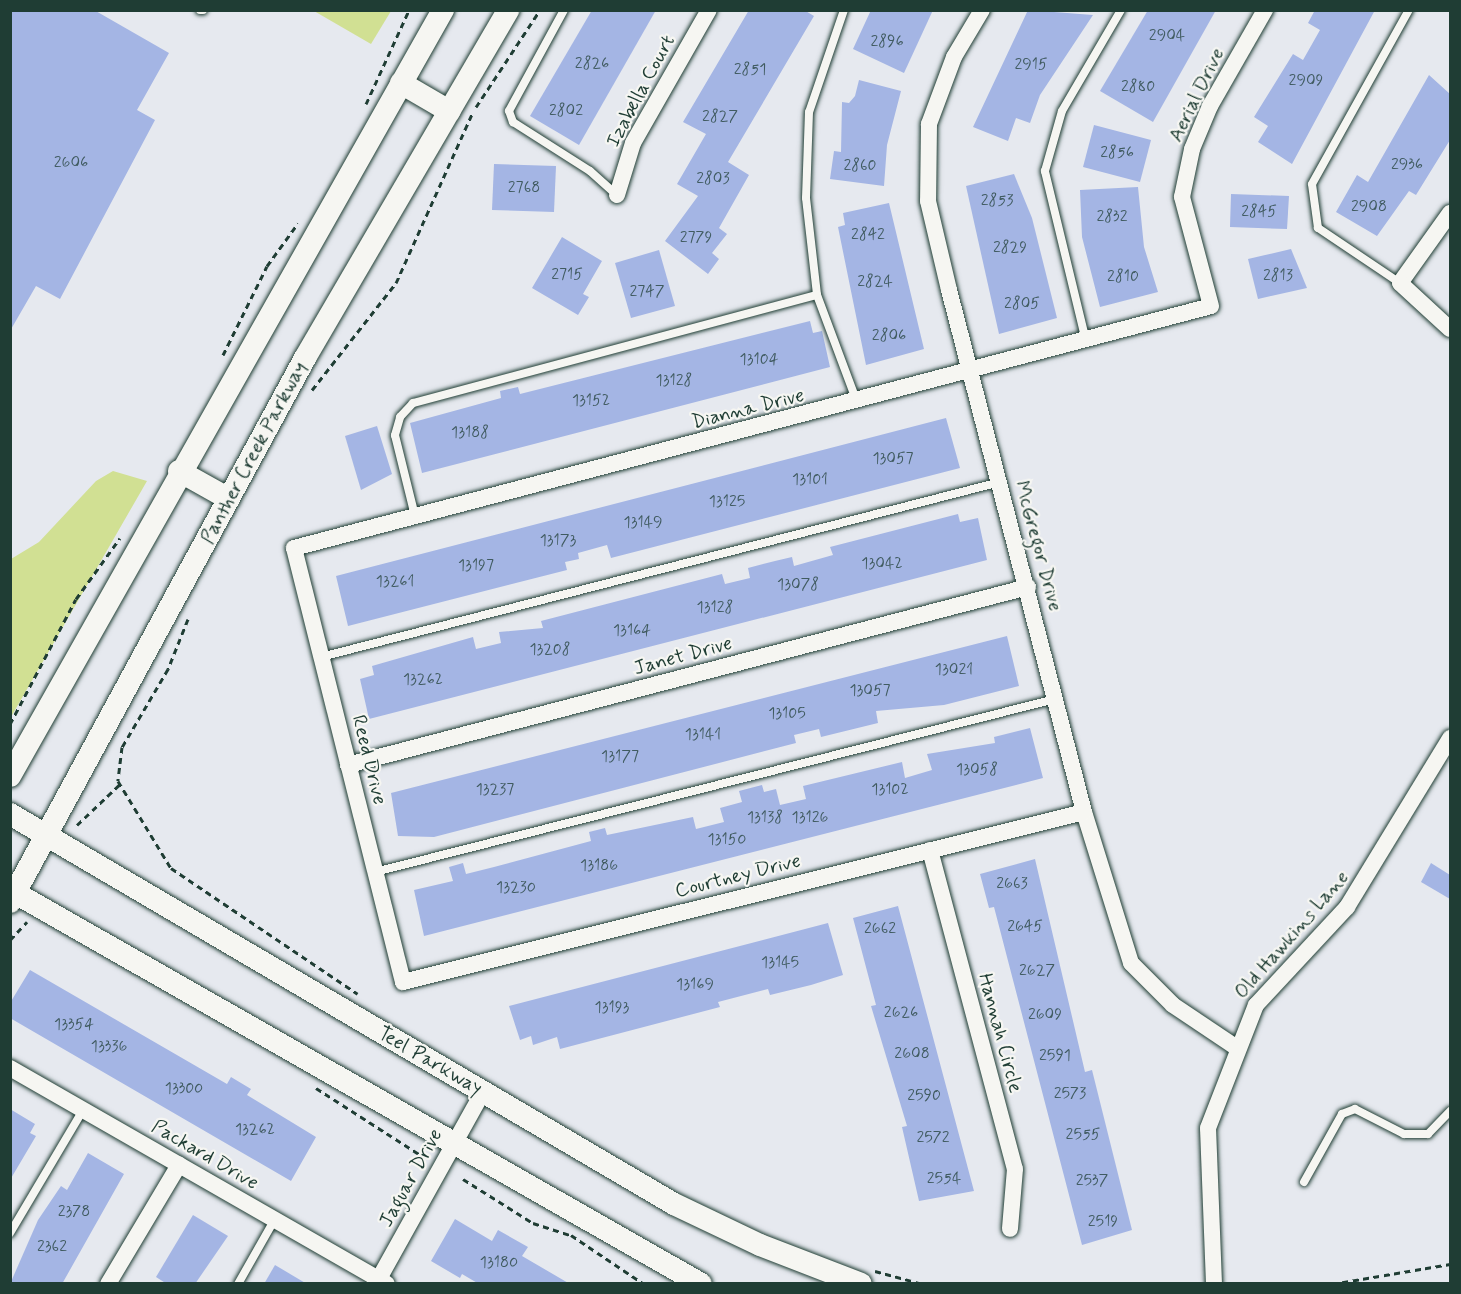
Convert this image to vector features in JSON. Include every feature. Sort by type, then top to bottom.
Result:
[{"type":"main road","points":[[10,776],[179,471],[443,10]]},
{"type":"main road","name":"Panther Creek Parkway","points":[[12,895],[49,837],[230,499],[508,10]]},
{"type":"main road","points":[[401,83],[449,111]]},
{"type":"main road","points":[[179,471],[230,499]]},
{"type":"main road","name":"Teel Parkway","points":[[10,814],[674,1204],[760,1245],[861,1284]]},
{"type":"main road","points":[[12,895],[701,1284]]},
{"type":"street","name":"Izabella Court","points":[[617,195],[633,143],[709,10]]},
{"type":"street","name":"McGregor Drive","points":[[982,10],[954,57],[929,124],[928,201],[1084,812],[1131,963],[1173,1005],[1237,1048]]},
{"type":"street","name":"Aerial Drive","points":[[1211,306],[1195,262],[1182,196],[1192,149],[1210,106],[1265,10]]},
{"type":"street","points":[[1450,213],[1401,284],[1450,329]]},
{"type":"street","name":"Dianna Drive","points":[[294,548],[971,373],[1211,306]]},
{"type":"street","name":"Reed Drive","points":[[294,548],[403,982]]},
{"type":"street","name":"Janet Drive","points":[[348,765],[1028,587]]},
{"type":"street","name":"Old Hawkins Lane","points":[[1214,1284],[1208,1128],[1237,1048],[1256,1005],[1366,881],[1450,738]]},
{"type":"street","name":"Courtney Drive","points":[[403,982],[1084,812]]},
{"type":"street","name":"Hannah Circle","points":[[930,850],[1015,1169],[1011,1229]]},
{"type":"street","name":"Packard Drive","points":[[10,1068],[381,1282]]},
{"type":"street","name":"Jaguar Drive","points":[[381,1282],[483,1092]]},
{"type":"street","points":[[108,1284],[178,1165]]},
{"type":"lane","points":[[564,10],[509,111],[513,122],[590,171],[617,195]]},
{"type":"lane","points":[[844,10],[809,112],[806,198],[817,295],[858,402]]},
{"type":"lane","points":[[1086,341],[1045,171],[1062,111],[1121,10]]},
{"type":"lane","points":[[1401,284],[1318,228],[1312,184],[1409,10]]},
{"type":"lane","points":[[415,516],[395,435],[400,417],[413,403],[817,295]]},
{"type":"lane","points":[[321,657],[1000,482]]},
{"type":"lane","points":[[375,872],[1056,698]]},
{"type":"lane","points":[[1305,1182],[1342,1114],[1355,1109],[1404,1134],[1428,1134],[1450,1111]]},
{"type":"lane","points":[[10,1233],[83,1110]]},
{"type":"lane","points":[[238,1284],[275,1220]]},
{"type":"path","points":[[366,115],[366,101],[409,10]]},
{"type":"path","points":[[220,360],[267,266],[305,212]]},
{"type":"path","points":[[10,724],[76,599],[124,532]]},
{"type":"path","points":[[77,825],[120,783]]},
{"type":"path","points":[[10,940],[23,923]]},
{"type":"path","points":[[463,1179],[533,1223],[572,1235],[644,1284]]},
{"type":"path","points":[[1332,1284],[1450,1264]]},
{"type":"green space","points":[[314,11],[391,11],[371,44]]},
{"type":"green space","points":[[113,471],[147,481],[11,717],[11,559],[39,542],[96,481]]},
{"type":"building","points":[[10,10],[94,10],[169,53],[137,110],[155,120],[60,299],[36,286],[10,331]]},
{"type":"building","points":[[592,10],[656,10],[579,145],[530,116]]},
{"type":"building","points":[[749,10],[804,10],[814,16],[728,162],[749,175],[719,228],[727,234],[712,253],[719,259],[708,274],[665,241],[698,196],[677,184],[706,134],[683,122]]},
{"type":"building","points":[[871,10],[933,10],[904,73],[853,49]]},
{"type":"building","points":[[1028,10],[1093,15],[1040,95],[1030,123],[1016,118],[1008,141],[973,127]]},
{"type":"building","points":[[1148,10],[1216,10],[1153,122],[1100,91]]},
{"type":"building","points":[[1315,10],[1375,10],[1292,164],[1258,142],[1268,126],[1254,117],[1293,54],[1303,60],[1320,30],[1308,23]]},
{"type":"building","points":[[1429,75],[1450,94],[1450,140],[1416,195],[1409,191],[1377,236],[1336,212],[1357,175],[1368,182]]},
{"type":"building","points":[[859,80],[901,91],[887,145],[884,186],[830,179],[834,151],[841,152],[842,102],[849,103],[855,96]]},
{"type":"building","points":[[1094,125],[1151,140],[1140,182],[1083,167]]},
{"type":"building","points":[[494,164],[556,166],[554,212],[492,210]]},
{"type":"building","points":[[1014,174],[1032,218],[1057,318],[999,334],[966,186]]},
{"type":"building","points":[[1138,187],[1144,247],[1158,292],[1100,307],[1082,237],[1080,190]]},
{"type":"building","points":[[1231,194],[1289,196],[1287,229],[1230,227]]},
{"type":"building","points":[[889,203],[924,349],[866,365],[838,227],[845,225],[843,213]]},
{"type":"building","points":[[562,237],[602,261],[583,294],[589,297],[578,315],[532,288]]},
{"type":"building","points":[[1291,249],[1307,288],[1258,299],[1248,259]]},
{"type":"building","points":[[659,250],[675,306],[631,318],[615,263]]},
{"type":"building","points":[[810,321],[813,333],[822,331],[830,367],[422,473],[410,423],[501,398],[500,391],[518,387],[520,394]]},
{"type":"building","points":[[946,418],[960,468],[611,558],[607,545],[578,553],[579,559],[565,562],[567,570],[348,626],[336,576]]},
{"type":"building","points":[[377,426],[392,474],[361,490],[345,436]]},
{"type":"building","points":[[958,514],[960,522],[978,518],[987,560],[369,719],[360,679],[374,675],[372,666],[473,637],[476,649],[501,643],[499,632],[543,628],[541,621],[722,574],[725,584],[750,578],[748,568],[792,557],[794,566],[833,555],[830,547]]},
{"type":"building","points":[[1007,636],[1019,686],[944,705],[876,711],[878,723],[821,737],[819,729],[794,735],[796,743],[434,837],[398,836],[391,793]]},
{"type":"building","points":[[1030,728],[1043,778],[424,936],[414,890],[453,881],[449,867],[463,863],[466,874],[494,867],[591,841],[589,832],[605,828],[607,835],[693,817],[696,829],[724,822],[720,808],[742,802],[739,791],[762,785],[764,792],[776,789],[780,805],[806,799],[803,786],[902,762],[905,778],[932,770],[927,754],[995,743],[994,737]]},
{"type":"building","points":[[1035,859],[1085,1072],[1092,1070],[1132,1230],[1082,1245],[994,907],[989,908],[980,874]]},
{"type":"building","points":[[1431,863],[1450,875],[1450,899],[1421,882]]},
{"type":"building","points":[[898,906],[974,1191],[919,1201],[902,1127],[907,1126],[871,1006],[876,1005],[853,918]]},
{"type":"building","points":[[828,923],[843,975],[811,985],[770,995],[768,989],[718,1002],[720,1007],[560,1049],[557,1037],[533,1045],[531,1036],[520,1040],[509,1006]]},
{"type":"building","points":[[30,970],[227,1084],[231,1077],[251,1089],[247,1095],[316,1137],[291,1181],[10,1018],[10,1003]]},
{"type":"building","points":[[10,1109],[35,1124],[30,1133],[36,1136],[10,1180]]},
{"type":"building","points":[[88,1153],[124,1174],[62,1284],[10,1284],[38,1220],[61,1186],[67,1190]]},
{"type":"building","points":[[193,1215],[228,1236],[195,1284],[167,1284],[156,1277]]},
{"type":"building","points":[[455,1219],[492,1241],[498,1230],[528,1247],[522,1256],[570,1284],[479,1284],[462,1274],[460,1278],[431,1261]]},
{"type":"building","points":[[275,1265],[307,1284],[264,1284]]}]
